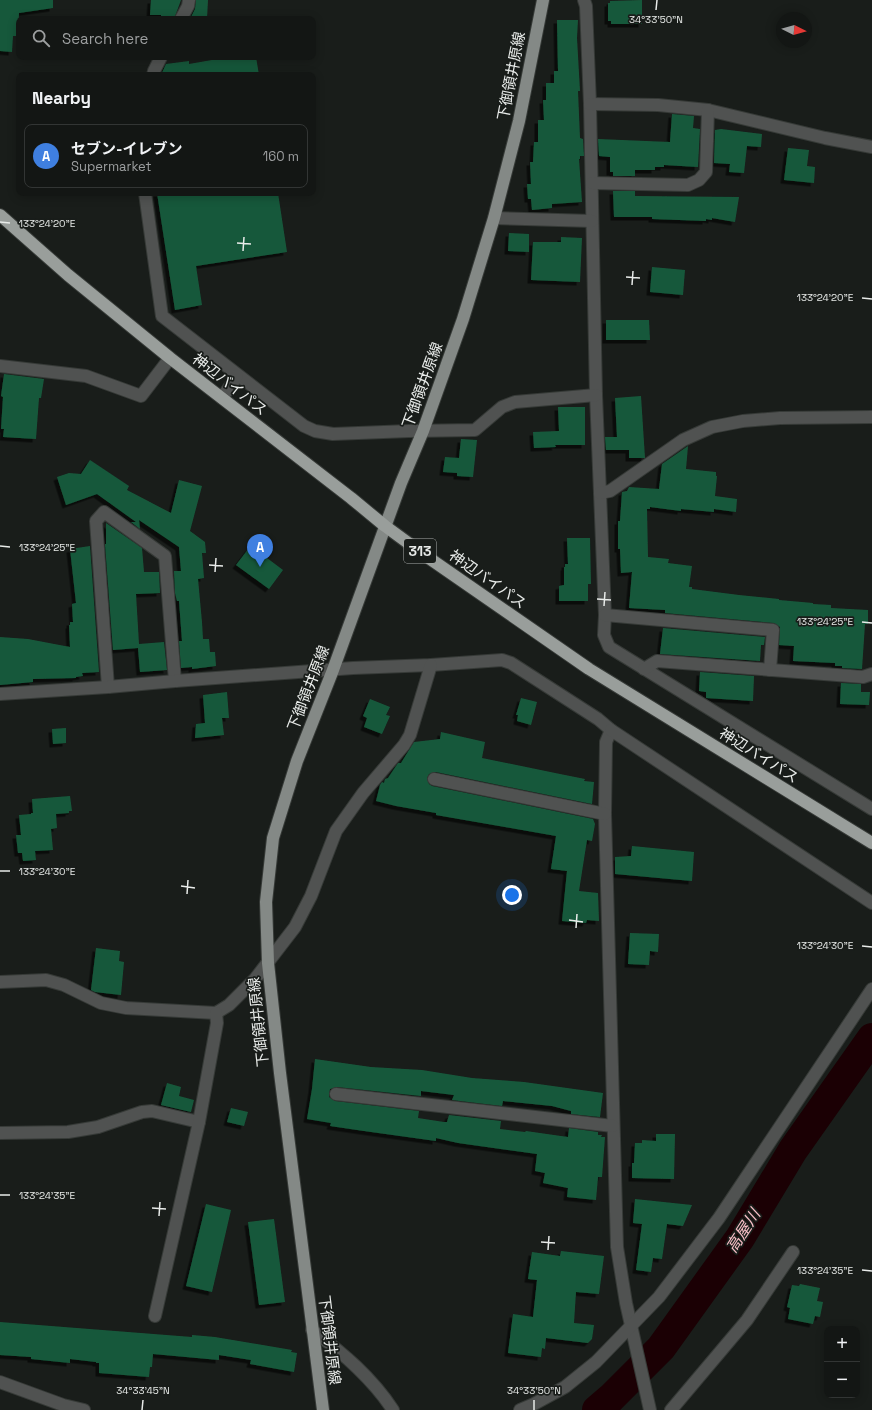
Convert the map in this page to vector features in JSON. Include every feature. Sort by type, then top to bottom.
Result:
[{"type":"highway","name":"神辺バイパス","points":[[0,214],[68,275],[170,358],[385,526],[426,556],[589,669],[872,843]]},
{"type":"main road","name":"下御領井原線","points":[[323,1410],[281,1081],[268,962],[266,902],[273,838],[297,761],[333,670],[401,483],[423,432],[463,319],[494,218],[519,121],[543,0]]},
{"type":"street","points":[[183,16],[188,6],[189,0]]},
{"type":"street","points":[[584,0],[586,6],[590,104],[596,395],[605,615],[604,635],[609,646],[644,669],[872,809]]},
{"type":"street","points":[[154,72],[159,60]]},
{"type":"street","points":[[590,104],[658,105],[708,110],[824,138],[872,146]]},
{"type":"street","points":[[592,183],[688,185],[699,180],[706,172],[708,110]]},
{"type":"street","points":[[145,196],[162,316],[237,376],[304,426],[315,431],[333,434],[475,430],[502,407],[515,402],[596,395]]},
{"type":"street","points":[[494,218],[592,221]]},
{"type":"street","points":[[0,366],[86,376],[141,396],[170,358]]},
{"type":"street","points":[[222,398],[237,376]]},
{"type":"street","points":[[600,493],[610,491],[683,440],[712,427],[743,421],[780,418],[872,417]]},
{"type":"street","points":[[108,687],[96,521],[104,512],[165,556],[175,681]]},
{"type":"street","points":[[605,615],[773,630],[770,670]]},
{"type":"street","points":[[0,694],[333,670],[502,660],[511,663],[598,719],[611,730],[872,903]]},
{"type":"street","points":[[644,669],[658,661],[863,677],[872,674]]},
{"type":"street","points":[[0,982],[46,980],[64,985],[101,1002],[126,1008],[216,1013],[229,1005],[255,979],[295,927],[311,896],[336,832],[363,794],[404,745],[410,735],[431,665]]},
{"type":"street","points":[[611,730],[606,742],[605,814],[617,1247],[626,1302],[650,1410]]},
{"type":"street","points":[[434,779],[605,814]]},
{"type":"street","points":[[520,1410],[565,1387],[632,1330],[659,1298],[719,1218],[872,989]]},
{"type":"street","points":[[155,1316],[199,1122],[217,1023],[216,1013]]},
{"type":"street","points":[[336,1094],[613,1126]]},
{"type":"street","points":[[0,1133],[68,1132],[98,1127],[142,1112],[152,1111],[199,1122]]},
{"type":"street","points":[[671,1410],[747,1320],[793,1252]]},
{"type":"street","points":[[312,1330],[359,1368],[393,1410]]},
{"type":"street","points":[[0,1382],[63,1405],[84,1410]]},
{"type":"building","points":[[0,0],[53,0],[53,8],[19,13],[19,16],[16,16],[16,36],[13,36],[12,52],[0,51]]},
{"type":"building","points":[[151,0],[181,0],[175,16],[150,15]]},
{"type":"building","points":[[196,0],[208,0],[207,16],[192,16],[195,9]]},
{"type":"building","points":[[642,0],[642,24],[611,24],[611,21],[608,21],[608,3],[610,3],[610,1]]},
{"type":"building","points":[[557,20],[578,20],[577,38],[580,91],[578,91],[580,138],[583,139],[584,156],[580,156],[579,159],[582,202],[552,204],[552,208],[532,210],[531,199],[528,199],[527,184],[531,184],[530,162],[533,162],[534,142],[538,142],[538,120],[544,120],[543,100],[546,100],[546,83],[554,83],[554,71],[558,71]]},
{"type":"building","points":[[212,60],[256,60],[258,72],[162,72],[166,64],[189,61],[189,64]]},
{"type":"building","points":[[672,114],[694,116],[693,128],[700,129],[698,167],[664,165],[664,167],[655,167],[655,170],[635,170],[635,176],[613,176],[613,172],[610,172],[610,157],[599,156],[598,139],[670,142]]},
{"type":"building","points":[[721,129],[762,134],[761,147],[747,146],[744,173],[729,172],[730,164],[714,163],[715,130]]},
{"type":"building","points":[[788,148],[809,150],[807,166],[815,167],[814,183],[784,180]]},
{"type":"building","points":[[613,191],[635,191],[635,196],[739,197],[735,222],[712,218],[712,220],[706,219],[706,221],[652,219],[652,217],[614,217]]},
{"type":"building","points":[[157,196],[278,196],[287,252],[196,266],[202,305],[175,310]]},
{"type":"building","points":[[509,233],[529,234],[529,252],[508,251]]},
{"type":"building","points":[[561,237],[582,238],[580,282],[531,280],[533,242],[561,242]]},
{"type":"building","points":[[652,267],[685,270],[683,295],[650,292]]},
{"type":"building","points":[[606,320],[649,320],[650,340],[606,340]]},
{"type":"building","points":[[4,374],[44,379],[41,398],[39,398],[36,439],[3,437],[4,429],[1,429],[3,397],[1,396]]},
{"type":"building","points":[[641,396],[645,458],[629,458],[629,450],[606,450],[605,437],[617,437],[615,398]]},
{"type":"building","points":[[558,407],[585,407],[585,445],[555,445],[556,447],[534,448],[533,432],[559,431]]},
{"type":"building","points":[[461,439],[477,440],[473,477],[457,476],[457,473],[443,472],[445,457],[459,458]]},
{"type":"building","points":[[688,446],[686,469],[716,472],[715,496],[737,499],[736,512],[714,509],[714,512],[681,509],[681,511],[650,507],[650,509],[647,509],[648,557],[669,559],[668,563],[692,566],[689,587],[692,587],[692,589],[831,605],[831,608],[868,610],[868,624],[865,624],[862,669],[842,668],[842,666],[835,666],[835,663],[793,661],[794,646],[779,645],[780,627],[774,623],[665,613],[665,610],[629,608],[632,572],[621,573],[620,549],[618,549],[618,521],[620,521],[622,492],[627,491],[629,487],[659,489],[662,464]]},
{"type":"building","points":[[90,460],[129,486],[127,490],[171,513],[179,480],[202,486],[190,531],[205,542],[206,553],[202,553],[204,578],[198,579],[203,639],[209,639],[210,652],[215,652],[216,666],[192,669],[192,667],[181,668],[179,641],[182,641],[179,601],[177,601],[175,593],[174,571],[181,571],[179,547],[139,520],[140,529],[131,522],[136,522],[97,494],[66,505],[57,477],[69,473],[81,474]]},
{"type":"building","points":[[106,523],[142,548],[144,572],[159,572],[160,593],[136,594],[139,644],[164,642],[167,670],[140,672],[138,648],[113,650],[105,544]]},
{"type":"building","points":[[567,538],[590,538],[591,584],[588,584],[588,601],[559,601],[559,586],[564,585],[564,567],[565,564],[568,564]]},
{"type":"building","points":[[90,546],[99,672],[82,673],[83,676],[76,678],[33,679],[33,682],[0,685],[0,637],[28,639],[70,647],[69,625],[70,622],[73,622],[72,604],[76,603],[70,549]]},
{"type":"building","points":[[249,548],[257,554],[259,552],[283,570],[269,589],[236,565]]},
{"type":"building","points":[[663,628],[765,637],[764,645],[761,645],[760,661],[660,654]]},
{"type":"building","points":[[700,672],[754,676],[753,701],[706,698],[706,692],[699,691]]},
{"type":"building","points":[[841,683],[861,684],[861,692],[870,692],[869,705],[840,704]]},
{"type":"building","points":[[227,692],[229,718],[222,718],[224,735],[195,738],[196,724],[205,723],[203,695]]},
{"type":"building","points":[[521,698],[537,702],[531,725],[517,721],[518,715],[516,715]]},
{"type":"building","points":[[370,699],[390,707],[386,715],[390,716],[382,734],[364,727],[367,718],[363,716]]},
{"type":"building","points":[[66,728],[66,743],[53,744],[52,729]]},
{"type":"building","points":[[441,732],[485,742],[482,758],[594,782],[592,804],[436,772],[429,774],[427,778],[429,784],[432,786],[593,819],[595,824],[592,841],[587,840],[579,891],[598,893],[599,921],[587,920],[586,923],[562,921],[567,871],[551,869],[556,836],[436,815],[436,813],[376,801],[380,785],[382,782],[384,783],[385,779],[388,778],[398,763],[401,763],[414,742],[440,739]]},
{"type":"building","points":[[70,796],[72,811],[69,811],[69,813],[56,814],[57,828],[51,829],[53,850],[35,851],[36,860],[23,861],[22,853],[18,853],[16,835],[21,835],[19,815],[33,813],[32,799]]},
{"type":"building","points":[[632,846],[694,852],[692,881],[615,874],[615,857],[631,856]]},
{"type":"building","points":[[630,933],[659,934],[658,952],[650,951],[649,965],[628,964]]},
{"type":"building","points":[[96,948],[120,951],[119,961],[124,962],[121,995],[95,992],[91,990]]},
{"type":"building","points":[[315,1059],[371,1067],[422,1070],[472,1078],[524,1082],[603,1093],[600,1117],[571,1114],[571,1111],[552,1106],[503,1101],[502,1106],[452,1100],[454,1095],[421,1091],[421,1096],[337,1087],[330,1089],[329,1094],[329,1097],[335,1101],[419,1111],[418,1118],[444,1122],[447,1122],[449,1115],[501,1121],[500,1129],[568,1137],[569,1128],[598,1132],[598,1135],[605,1137],[602,1177],[598,1177],[596,1200],[567,1197],[568,1188],[543,1183],[545,1173],[535,1171],[537,1154],[458,1143],[436,1138],[436,1141],[330,1126],[331,1123],[307,1119]]},
{"type":"building","points":[[167,1083],[181,1087],[179,1096],[194,1100],[191,1112],[161,1105]]},
{"type":"building","points":[[231,1108],[248,1112],[244,1126],[227,1122]]},
{"type":"building","points":[[656,1134],[675,1134],[674,1179],[632,1178],[632,1163],[634,1163],[635,1143],[642,1143],[642,1140],[656,1141]]},
{"type":"building","points":[[635,1199],[692,1205],[683,1226],[667,1224],[662,1259],[653,1258],[651,1272],[636,1270],[642,1224],[633,1223]]},
{"type":"building","points":[[206,1204],[231,1210],[212,1292],[186,1286]]},
{"type":"building","points":[[274,1219],[285,1302],[259,1305],[248,1222]]},
{"type":"building","points":[[561,1251],[604,1256],[599,1294],[576,1292],[574,1323],[594,1325],[592,1339],[588,1343],[546,1338],[545,1349],[542,1348],[541,1357],[508,1353],[513,1314],[533,1317],[537,1280],[528,1279],[532,1252],[560,1256]]},
{"type":"building","points":[[800,1284],[820,1288],[817,1301],[823,1302],[820,1317],[815,1316],[813,1324],[788,1319],[790,1308],[787,1307],[792,1285],[799,1286]]},
{"type":"building","points":[[0,1322],[192,1337],[192,1335],[215,1337],[292,1350],[291,1352],[297,1353],[294,1372],[250,1364],[251,1360],[219,1355],[219,1360],[153,1354],[152,1367],[150,1367],[149,1377],[99,1373],[99,1363],[96,1362],[70,1359],[70,1363],[31,1359],[31,1357],[0,1355]]},
{"type":"waterway","name":"高屋川","points":[[597,1410],[661,1348],[740,1238],[793,1150],[872,1038]]},
{"type":"place","name":"セブン-イレブン","points":[[260,567]]}]
